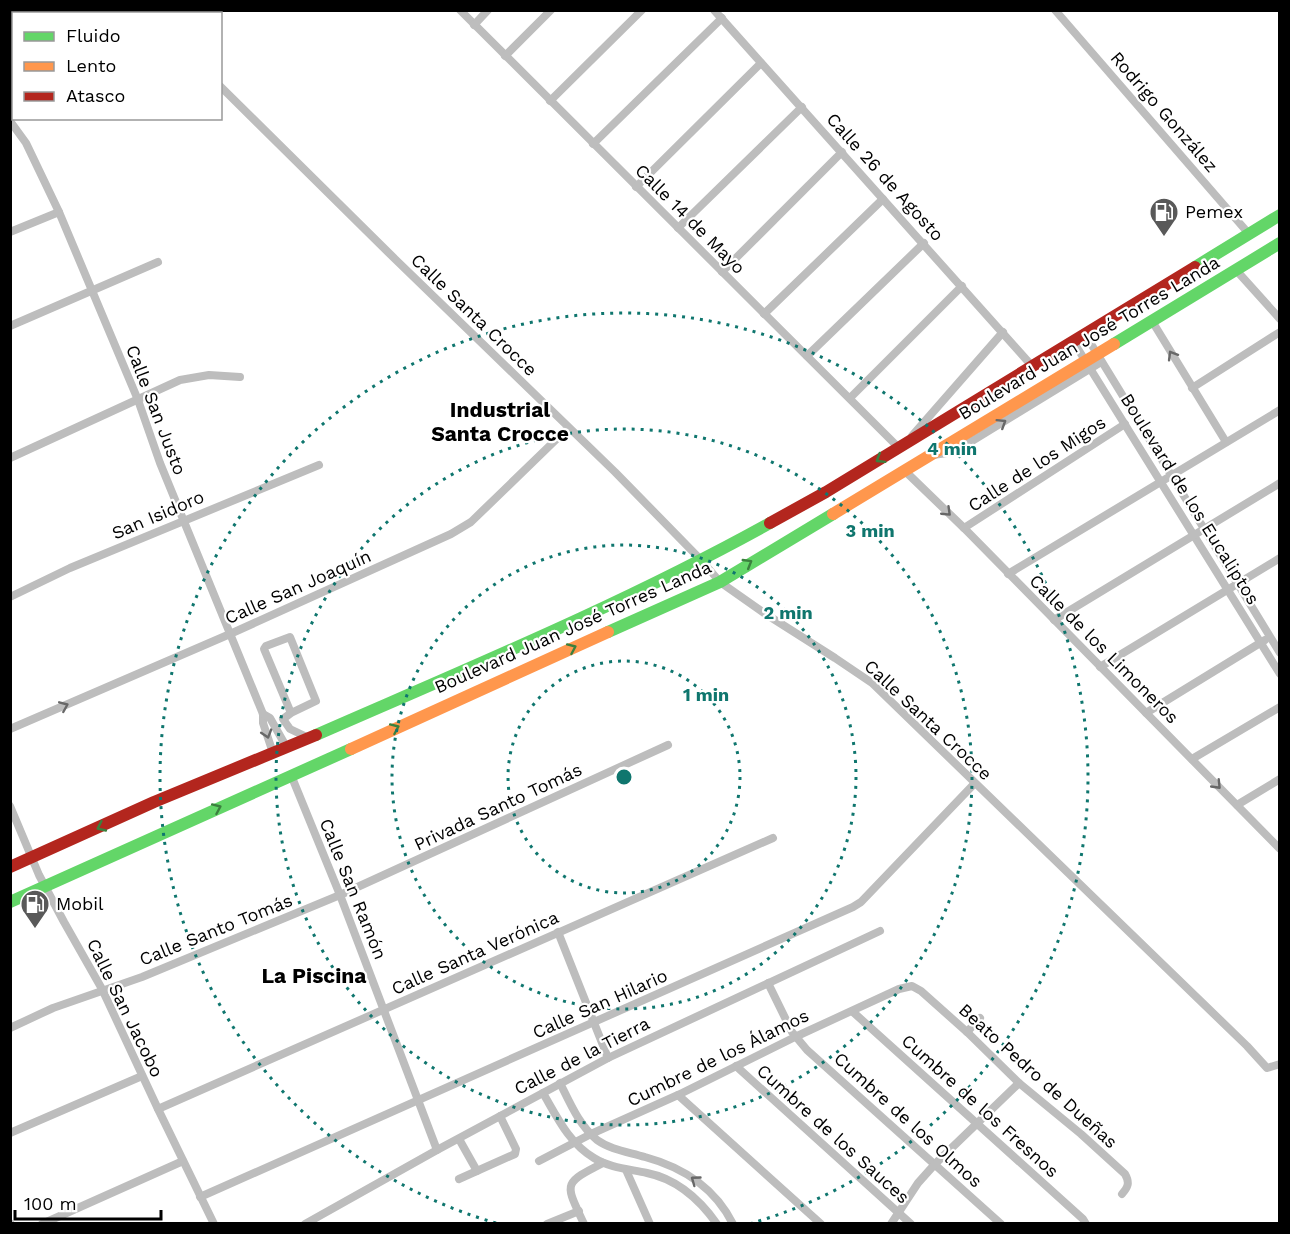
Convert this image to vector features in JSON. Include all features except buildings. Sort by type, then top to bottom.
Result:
[{"type":"main road","name":"Boulevard Juan José Torres Landa","points":[[10,867],[154,802],[287,748],[508,651],[702,561],[826,492],[1280,215]]},
{"type":"main road","name":"Boulevard Juan José Torres Landa","points":[[10,902],[720,582],[931,455],[1094,361],[1152,321],[1280,243]]},
{"type":"street","name":"Calle 14 de Mayo","points":[[460,10],[764,314],[902,446]]},
{"type":"street","points":[[474,25],[488,10]]},
{"type":"street","points":[[505,56],[551,10]]},
{"type":"street","points":[[550,101],[642,10]]},
{"type":"street","name":"Calle 26 de Agosto","points":[[714,10],[1032,366]]},
{"type":"street","name":"Rodrigo González","points":[[1055,10],[1249,234]]},
{"type":"street","points":[[593,144],[722,18]]},
{"type":"street","points":[[636,187],[761,63]]},
{"type":"street","name":"Calle Santa Crocce","points":[[222,88],[615,472],[720,582],[764,614],[872,683],[1267,1068],[1280,1064]]},
{"type":"street","points":[[678,228],[802,107]]},
{"type":"street","name":"Calle San Justo","points":[[10,121],[59,212],[138,400],[160,464],[263,714],[263,723],[273,753]]},
{"type":"street","points":[[722,272],[842,152]]},
{"type":"street","points":[[764,314],[883,199]]},
{"type":"street","points":[[10,232],[59,212]]},
{"type":"street","points":[[807,356],[924,243]]},
{"type":"street","points":[[10,326],[158,262]]},
{"type":"street","points":[[1236,270],[1280,319]]},
{"type":"street","points":[[850,398],[962,286]]},
{"type":"street","points":[[1152,321],[1226,442]]},
{"type":"street","points":[[902,446],[1003,332]]},
{"type":"street","points":[[1192,388],[1280,332]]},
{"type":"street","name":"Boulevard de los Eucaliptos","points":[[1079,338],[1170,476],[1280,653]]},
{"type":"street","name":"Boulevard de los Eucaliptos","points":[[1079,338],[1094,361],[1125,424],[1280,674]]},
{"type":"street","points":[[10,458],[191,377],[209,375],[240,378]]},
{"type":"street","points":[[1008,574],[1280,410]]},
{"type":"street","name":"Calle de los Migos","points":[[964,528],[1125,424]]},
{"type":"street","name":"Calle San Joaquín","points":[[10,729],[230,634],[461,529],[568,428]]},
{"type":"street","name":"San Isidoro","points":[[10,597],[70,568],[319,465]]},
{"type":"street","name":"Calle de los Limoneros","points":[[905,471],[1280,849]]},
{"type":"street","points":[[1054,620],[1193,533],[1280,483]]},
{"type":"street","points":[[1101,667],[1280,558]]},
{"type":"street","points":[[291,712],[264,649],[266,646],[290,637],[316,701],[291,712],[283,719],[290,729],[309,738]]},
{"type":"street","points":[[1146,713],[1270,637]]},
{"type":"street","points":[[1192,759],[1280,707]]},
{"type":"street","name":"Calle San Justo","points":[[263,714],[270,718],[287,748]]},
{"type":"street","name":"Privada Santo Tomás","points":[[340,896],[669,745]]},
{"type":"street","name":"Calle San Ramón","points":[[291,775],[437,1150]]},
{"type":"street","points":[[1237,805],[1280,779]]},
{"type":"street","name":"Calle San Hilario","points":[[200,1197],[841,913],[861,902],[974,784]]},
{"type":"street","name":"Calle San Jacobo","points":[[10,806],[45,887],[102,989],[214,1224]]},
{"type":"street","name":"Calle Santa Verónica","points":[[158,1109],[773,838]]},
{"type":"street","name":"Calle Santo Tomás","points":[[10,1028],[53,1008],[102,989],[142,977],[340,896]]},
{"type":"street","name":"Calle de la Tierra","points":[[305,1224],[608,1058],[880,931]]},
{"type":"street","points":[[558,932],[608,1058]]},
{"type":"street","name":"Cumbre de los Olmos","points":[[768,983],[795,1037],[807,1050],[1001,1224]]},
{"type":"street","name":"Cumbre de los Álamos","points":[[539,1161],[795,1037],[899,989],[912,986]]},
{"type":"street","name":"Beato Pedro de Dueñas","points":[[912,986],[921,991],[1019,1083],[1125,1174],[1128,1186],[1122,1194]]},
{"type":"street","name":"Cumbre de los Fresnos","points":[[854,1011],[1086,1224]]},
{"type":"street","points":[[967,1032],[980,1018]]},
{"type":"street","name":"Cumbre de los Sauces","points":[[736,1066],[911,1224]]},
{"type":"street","points":[[10,1132],[142,1076]]},
{"type":"street","points":[[560,1083],[578,1118],[591,1134],[609,1146],[676,1167],[689,1175],[713,1195],[733,1224]]},
{"type":"street","points":[[891,1224],[935,1164],[1019,1083]]},
{"type":"street","points":[[543,1093],[574,1143],[603,1163],[626,1170],[649,1173],[680,1187],[701,1203],[717,1224]]},
{"type":"street","points":[[678,1095],[821,1224]]},
{"type":"street","points":[[459,1179],[513,1156],[516,1152],[500,1116]]},
{"type":"street","points":[[459,1139],[477,1171]]},
{"type":"street","points":[[42,1224],[183,1161]]},
{"type":"street","points":[[584,1224],[570,1185],[573,1179],[580,1174],[603,1163]]},
{"type":"street","points":[[626,1170],[650,1224]]},
{"type":"street","points":[[547,1224],[579,1211]]},
{"type":"traffic: fast","points":[[1195,267],[1280,215]]},
{"type":"traffic: fast","points":[[1114,344],[1280,243]]},
{"type":"traffic: fast","points":[[608,632],[720,582],[833,514]]},
{"type":"traffic: fast","points":[[316,735],[603,608],[770,523]]},
{"type":"traffic: fast","points":[[10,902],[351,749]]},
{"type":"traffic: slow","points":[[833,514],[1114,344]]},
{"type":"traffic: slow","points":[[351,749],[608,632]]},
{"type":"traffic: jam","points":[[770,523],[826,492],[1195,267]]},
{"type":"traffic: jam","points":[[10,867],[154,802],[316,735]]},
{"type":"place","name":"Pemex","points":[[1164,238]]},
{"type":"place","name":"Mobil","points":[[35,930]]},
{"type":"district","name":"Industrial Santa Crocce","points":[[500,422]]},
{"type":"district","name":"La Piscina","points":[[314,976]]}]
